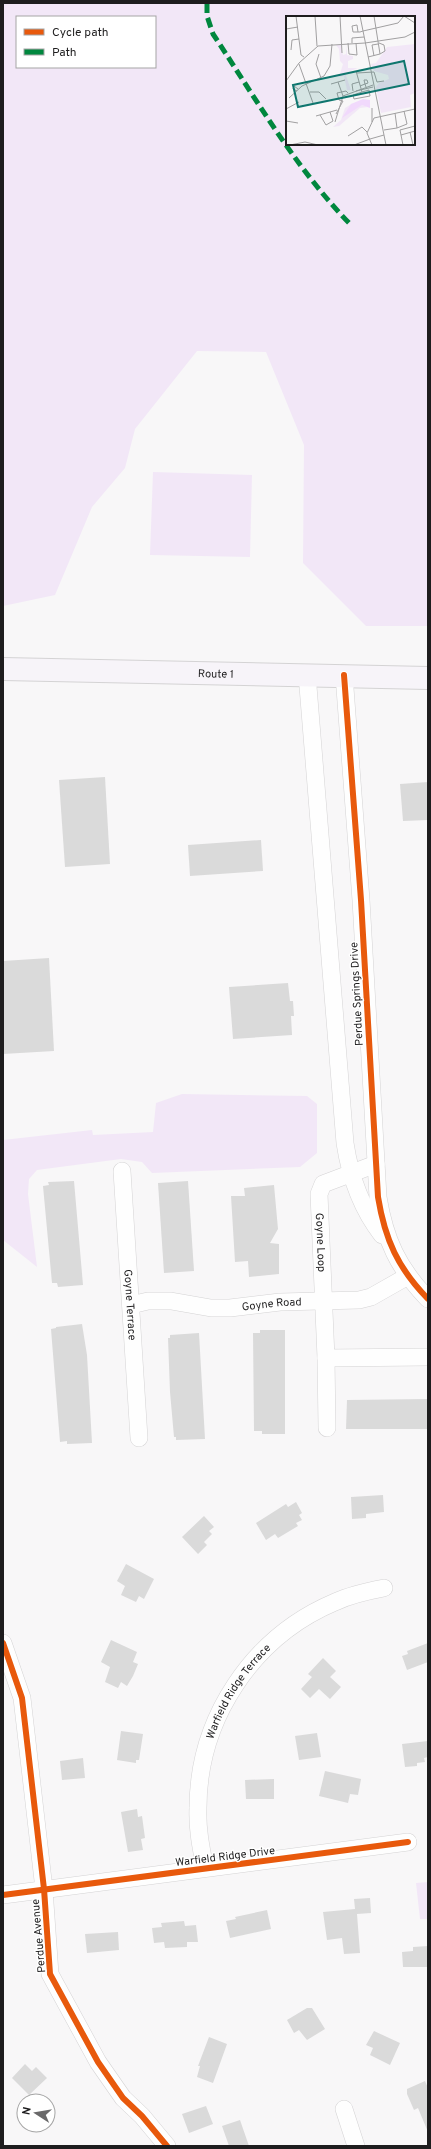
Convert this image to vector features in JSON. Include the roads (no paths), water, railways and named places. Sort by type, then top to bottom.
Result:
[{"type":"main road","name":"Route 1","points":[[3,669],[307,674],[428,678]]},
{"type":"street","name":"Perdue Springs Drive","points":[[307,674],[345,1144],[351,1173],[364,1208],[374,1225],[390,1244]]},
{"type":"street","name":"Perdue Springs Drive","points":[[344,675],[360,892],[376,1164],[382,1221],[400,1266],[428,1299]]},
{"type":"street","name":"Goyne Loop","points":[[327,1428],[326,1358],[319,1194],[323,1184],[376,1164]]},
{"type":"street","name":"Goyne Terrace","points":[[122,1171],[139,1438]]},
{"type":"street","name":"Goyne Road","points":[[131,1305],[148,1302],[171,1301],[211,1308],[230,1308],[280,1302],[359,1300],[371,1297],[408,1276]]},
{"type":"street","points":[[326,1358],[428,1356]]},
{"type":"street","name":"Warfield Ridge Terrace","points":[[205,1868],[200,1839],[198,1808],[200,1778],[206,1748],[215,1721],[228,1695],[259,1654],[285,1631],[334,1602],[384,1588]]},
{"type":"street","name":"Perdue Avenue","points":[[3,1643],[22,1698],[44,1889],[50,1974],[98,2062],[123,2098],[142,2116],[167,2146]]},
{"type":"street","name":"Warfield Ridge Drive","points":[[3,1895],[408,1842]]},
{"type":"street","points":[[344,2109],[356,2146]]}]
